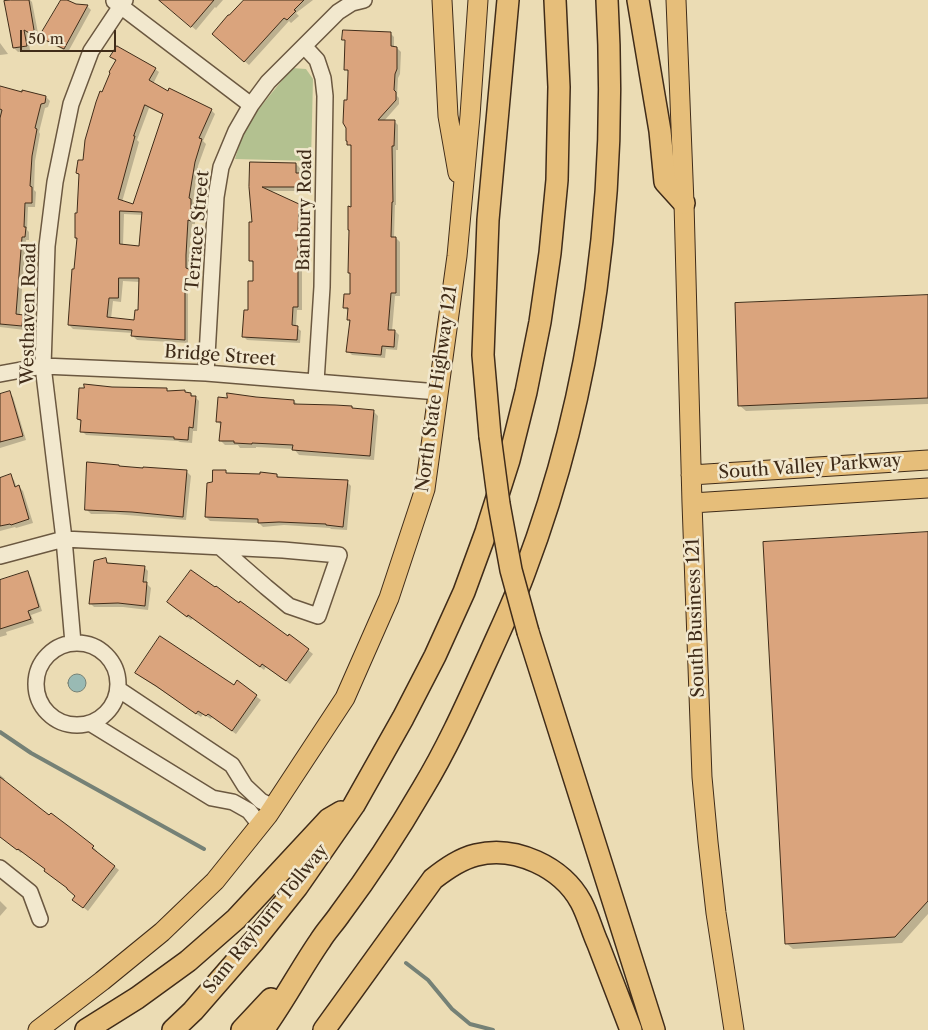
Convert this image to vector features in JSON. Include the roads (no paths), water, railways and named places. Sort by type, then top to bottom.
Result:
[{"type":"highway","points":[[508,0],[488,220],[483,356],[490,436],[499,504],[511,570],[528,632],[654,1030]]},
{"type":"highway","name":"Sam Rayburn Tollway","points":[[173,1030],[193,1011],[254,941],[297,887],[354,805],[403,718],[435,656],[464,592],[512,451],[535,348],[550,253],[557,180],[559,87],[555,0]]},
{"type":"highway","points":[[242,1030],[266,1005],[341,914],[388,846],[424,788],[463,714],[525,572],[547,509],[568,436],[596,296],[603,237],[609,156],[610,97],[607,0]]},
{"type":"highway","points":[[638,0],[660,131],[665,182],[684,203]]},
{"type":"highway","points":[[86,1030],[137,998],[188,960],[236,919],[329,819],[354,805]]},
{"type":"highway","points":[[324,1030],[433,879],[452,864],[477,854],[499,852],[523,856],[547,867],[566,882],[581,902],[631,1030]]},
{"type":"highway","points":[[263,1030],[276,1013],[320,940]]},
{"type":"main road","points":[[442,0],[448,116],[462,199]]},
{"type":"main road","name":"North State Highway 121","points":[[38,1030],[162,932],[215,881],[273,807],[345,698],[389,598],[424,489],[457,256],[470,116],[478,0]]},
{"type":"main road","name":"South Business 121","points":[[676,0],[702,777],[716,913],[734,1030]]},
{"type":"main road","name":"South Valley Parkway","points":[[691,474],[928,460]]},
{"type":"main road","name":"South Valley Parkway","points":[[692,503],[928,488]]},
{"type":"street","name":"Terrace Street","points":[[206,373],[216,196],[221,167],[236,131],[251,105],[268,82],[338,12],[352,3],[364,0]]},
{"type":"street","points":[[120,2],[251,105]]},
{"type":"street","name":"Westhaven Road","points":[[73,643],[64,539],[43,366],[47,246],[55,182],[71,104],[91,52],[120,2]]},
{"type":"street","name":"Banbury Road","points":[[304,46],[317,60],[323,78],[325,96],[322,287],[316,382]]},
{"type":"street","name":"Bridge Street","points":[[0,374],[43,366],[206,373],[438,392]]},
{"type":"street","points":[[0,556],[64,539],[283,550],[339,555],[318,616],[289,606],[220,547]]},
{"type":"street","points":[[73,643],[92,645],[107,655],[116,671],[118,689],[113,704],[103,716],[90,723],[72,725],[56,720],[44,708],[37,692],[37,675],[44,660],[57,648],[73,643]]},
{"type":"street","points":[[118,689],[232,765],[245,786],[262,801],[273,807]]},
{"type":"street","points":[[90,723],[212,798],[233,802],[249,811],[260,825]]},
{"type":"street","points":[[0,868],[30,892],[40,919]]},
{"type":"water","points":[[73,674],[81,674],[86,679],[84,690],[73,692],[68,687],[68,679]]},
{"type":"waterway","points":[[0,732],[31,753],[204,849]]},
{"type":"waterway","points":[[406,963],[428,980],[452,1009],[470,1024],[493,1030]]}]
